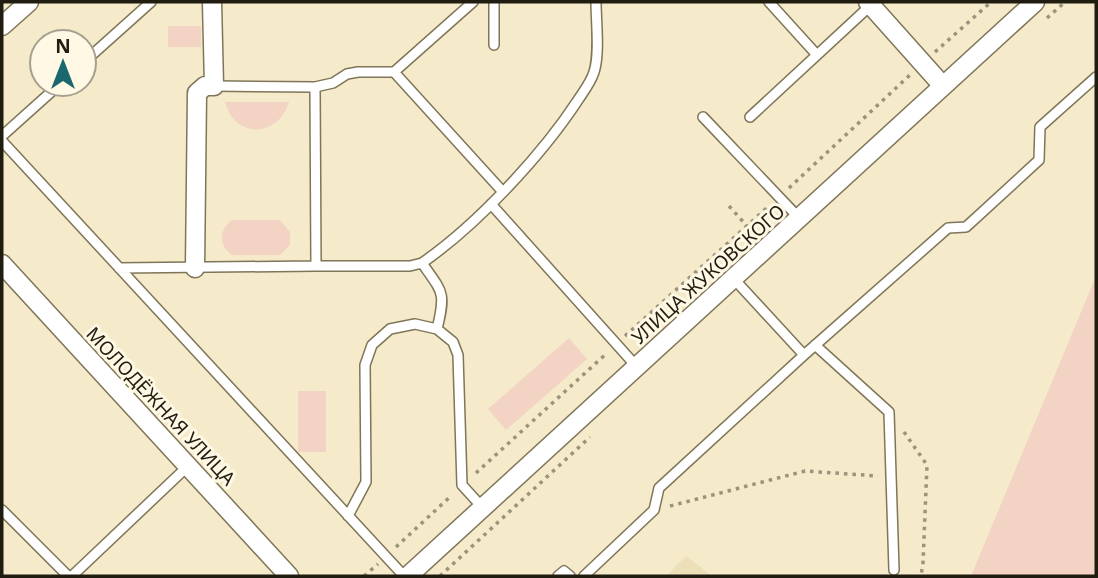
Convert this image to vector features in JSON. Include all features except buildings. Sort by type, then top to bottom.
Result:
[{"type":"street","points":[[2,26],[29,2]]},
{"type":"street","points":[[195,268],[197,93],[200,88],[214,86],[212,2]]},
{"type":"street","name":"УЛИЦА ЖУКОВСКОГО","points":[[406,576],[1035,2]]},
{"type":"street","points":[[869,3],[943,86]]},
{"type":"street","name":"МОЛОДЁЖНАЯ УЛИЦА","points":[[2,264],[289,576]]},
{"type":"lane","points":[[98,49],[151,2]]},
{"type":"lane","points":[[214,86],[315,87],[333,83],[347,74],[394,72],[473,2]]},
{"type":"lane","points":[[494,2],[494,45]]},
{"type":"lane","points":[[119,268],[316,267],[422,263],[491,204],[564,122],[595,71],[596,2]]},
{"type":"lane","points":[[769,2],[817,55]]},
{"type":"lane","points":[[750,117],[869,3]]},
{"type":"lane","points":[[394,72],[503,192]]},
{"type":"lane","points":[[584,576],[654,510],[659,488],[804,355],[947,228],[965,227],[1039,160],[1040,127],[1096,77]]},
{"type":"lane","points":[[315,87],[316,267]]},
{"type":"lane","points":[[2,136],[44,98]]},
{"type":"lane","points":[[703,117],[800,219]]},
{"type":"lane","points":[[2,141],[406,576]]},
{"type":"lane","points":[[491,204],[637,367]]},
{"type":"lane","points":[[422,263],[444,298],[437,329]]},
{"type":"lane","points":[[734,279],[804,355]]},
{"type":"lane","points":[[348,516],[366,482],[365,365],[372,345],[390,329],[415,324],[437,329],[453,342],[458,355],[462,485],[482,508]]},
{"type":"lane","points":[[815,345],[889,411],[894,570]]},
{"type":"lane","points":[[2,510],[70,576],[188,466]]},
{"type":"lane","points":[[558,576],[564,571],[570,576]]},
{"type":"path","points":[[364,576],[990,2]]},
{"type":"path","points":[[729,206],[747,226]]},
{"type":"path","points":[[889,411],[927,465],[921,576]]},
{"type":"path","points":[[654,510],[805,471],[891,477]]},
{"type":"shaded area","points":[[168,26],[201,26],[201,47],[168,47]]},
{"type":"shaded area","points":[[225,102],[289,102],[284,114],[276,122],[267,128],[257,129],[238,123]]},
{"type":"shaded area","points":[[232,220],[280,220],[290,232],[290,245],[280,255],[232,255],[224,247],[222,238],[225,228]]},
{"type":"shaded area","points":[[1096,276],[1096,576],[971,576]]},
{"type":"shaded area","points":[[569,338],[587,359],[506,430],[488,409]]},
{"type":"shaded area","points":[[298,391],[326,391],[326,452],[298,452]]},
{"type":"shaded area","points":[[686,556],[712,576],[666,576]]}]
